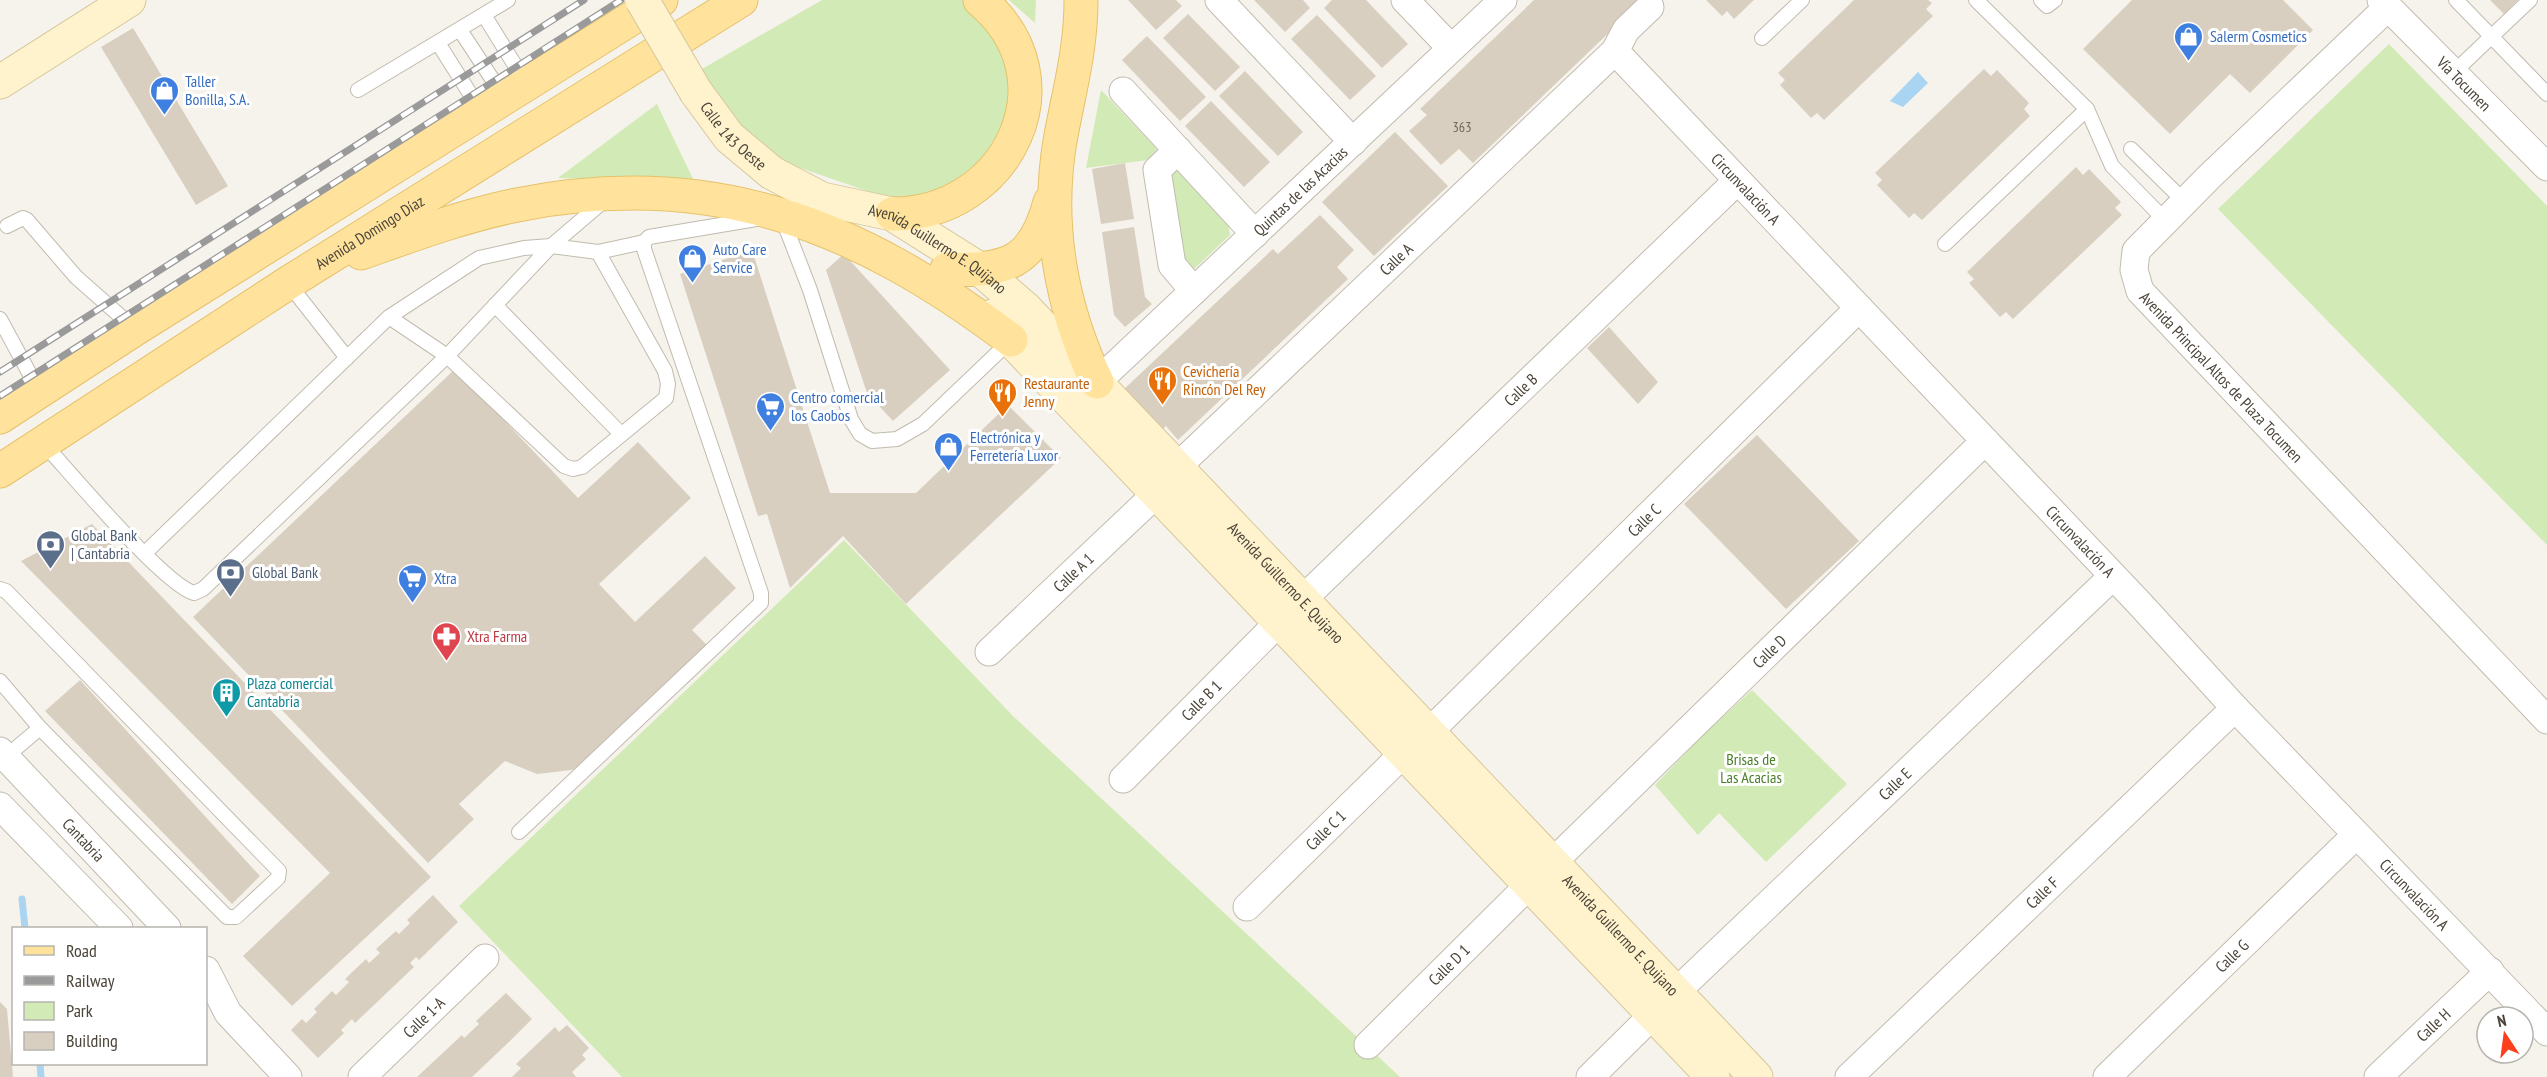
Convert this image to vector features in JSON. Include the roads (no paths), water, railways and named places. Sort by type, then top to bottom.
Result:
[{"type":"main road","points":[[0,417],[135,329],[661,0]]},
{"type":"main road","name":"Avenida Domingo Díaz","points":[[0,471],[297,278],[741,0]]},
{"type":"main road","points":[[703,23],[768,0]]},
{"type":"main road","points":[[884,213],[914,214],[930,211],[964,196],[1002,160],[1020,126],[1024,90],[1020,58],[1005,29],[980,0]]},
{"type":"main road","points":[[1080,0],[1077,59],[1060,142],[1055,186],[1056,242],[1064,291],[1085,357],[1097,382]]},
{"type":"main road","points":[[947,269],[981,270],[1013,261],[1026,250],[1047,213],[1055,186]]},
{"type":"main road","points":[[297,278],[449,222],[519,204],[641,191],[695,195],[741,203],[781,214],[840,236],[906,268],[1024,337]]},
{"type":"street","points":[[0,82],[129,0]]},
{"type":"street","name":"Calle 143 Oeste","points":[[642,0],[696,92],[729,137],[772,173],[822,199],[884,213]]},
{"type":"street","points":[[1219,0],[1353,142]]},
{"type":"street","points":[[1405,0],[1451,48]]},
{"type":"street","name":"Quintas de las Acacias","points":[[1097,382],[1503,0]]},
{"type":"street","name":"Vía Tocumen","points":[[2384,4],[2547,168]]},
{"type":"street","name":"Avenida Principal Altos de Plaza Tocumen","points":[[2384,4],[2136,251],[2134,270],[2140,291],[2547,720]]},
{"type":"street","name":"Calle A","points":[[1177,467],[1615,51],[1626,30],[1650,7]]},
{"type":"street","name":"Circunvalación A","points":[[1615,51],[2113,576],[2235,708],[2547,1032]]},
{"type":"street","points":[[1123,91],[1255,234]]},
{"type":"street","points":[[1179,150],[1157,170],[1172,265],[1194,291]]},
{"type":"street","name":"Calle B","points":[[1303,599],[1737,181]]},
{"type":"street","name":"Avenida Guillermo E. Quijano","points":[[884,213],[888,228],[947,269],[1024,337],[1157,494],[1713,1077]]},
{"type":"street","name":"Avenida Guillermo E. Quijano","points":[[884,213],[981,270],[1026,309],[1756,1077]]},
{"type":"street","name":"Calle C","points":[[1429,732],[1859,308]]},
{"type":"street","name":"Calle D","points":[[1553,862],[1985,441]]},
{"type":"street","name":"Calle A 1","points":[[989,652],[1157,494]]},
{"type":"street","points":[[1256,597],[1280,575]]},
{"type":"street","name":"Calle E","points":[[1676,992],[2113,576]]},
{"type":"street","name":"Calle B 1","points":[[1123,779],[1279,622]]},
{"type":"street","name":"Calle F","points":[[1849,1077],[2235,708]]},
{"type":"street","name":"Calle C 1","points":[[1247,907],[1404,753]]},
{"type":"street","name":"Cantabria","points":[[2,756],[166,927]]},
{"type":"street","points":[[0,806],[118,927]]},
{"type":"street","name":"Calle G","points":[[2107,1077],[2356,835]]},
{"type":"street","name":"Calle D 1","points":[[1368,1045],[1529,885]]},
{"type":"street","name":"Calle 1-A","points":[[362,1077],[485,958]]},
{"type":"street","name":"Calle H","points":[[2378,1077],[2490,971]]},
{"type":"street","points":[[207,973],[217,1008],[288,1077]]},
{"type":"street","points":[[1590,1077],[1653,1015]]},
{"type":"lane","points":[[358,90],[508,0]]},
{"type":"lane","points":[[1762,38],[1802,0]]},
{"type":"lane","points":[[1976,0],[2087,109],[2112,166],[2166,221]]},
{"type":"lane","points":[[2041,0],[2047,6],[2055,0]]},
{"type":"lane","points":[[2456,0],[2547,93]]},
{"type":"lane","points":[[2453,73],[2530,0]]},
{"type":"lane","points":[[484,15],[504,97]]},
{"type":"lane","points":[[460,30],[504,97]]},
{"type":"lane","points":[[438,43],[504,97]]},
{"type":"lane","points":[[1945,244],[2087,109]]},
{"type":"lane","points":[[2131,149],[2185,202]]},
{"type":"lane","points":[[43,443],[144,553],[184,590],[194,593],[203,589],[447,356],[551,246],[614,193]]},
{"type":"lane","points":[[144,553],[389,317],[479,258],[524,248],[551,246],[598,252],[644,242],[649,237],[781,214],[810,290],[851,419],[860,434],[872,441],[897,439],[923,424],[1024,337],[1068,353]]},
{"type":"lane","points":[[6,226],[24,218],[27,220],[76,277],[135,329]]},
{"type":"lane","points":[[519,832],[761,603],[761,592],[644,249],[644,242]]},
{"type":"lane","points":[[389,317],[447,356],[564,466],[573,469],[582,468],[666,398],[668,384],[665,370],[598,252]]},
{"type":"lane","points":[[297,278],[347,358]]},
{"type":"lane","points":[[495,305],[621,434]]},
{"type":"lane","points":[[0,319],[39,391]]},
{"type":"lane","points":[[0,589],[6,591],[279,871],[278,878],[236,917],[227,917],[40,728],[0,681]]},
{"type":"lane","points":[[2,756],[40,728]]},
{"type":"water","points":[[1918,72],[1928,83],[1903,107],[1890,101]]},
{"type":"waterway","points":[[22,899],[25,927]]},
{"type":"waterway","points":[[40,1065],[41,1077]]},
{"type":"railway","points":[[0,372],[584,0]]},
{"type":"railway","points":[[0,396],[621,0]]},
{"type":"place","name":"Salerm Cosmetics","points":[[2189,62]]},
{"type":"place","name":"Taller Bonilla, S.A.","points":[[164,116]]},
{"type":"place","name":"Auto Care Service","points":[[692,284]]},
{"type":"place","name":"Cevichería Rincón Del Rey","points":[[1162,406]]},
{"type":"place","name":"Restaurante Jenny","points":[[1003,418]]},
{"type":"place","name":"Centro comercial los Caobos","points":[[770,432]]},
{"type":"place","name":"Electrónica y Ferretería Luxor","points":[[949,472]]},
{"type":"place","name":"Global Bank | Cantabria","points":[[50,570]]},
{"type":"place","name":"Global Bank","points":[[231,598]]},
{"type":"place","name":"Xtra","points":[[413,604]]},
{"type":"place","name":"Xtra Farma","points":[[446,662]]},
{"type":"place","name":"Plaza comercial Cantabria","points":[[226,718]]},
{"type":"park label","name":"Brisas de Las Acacias","points":[[1751,768]]}]
